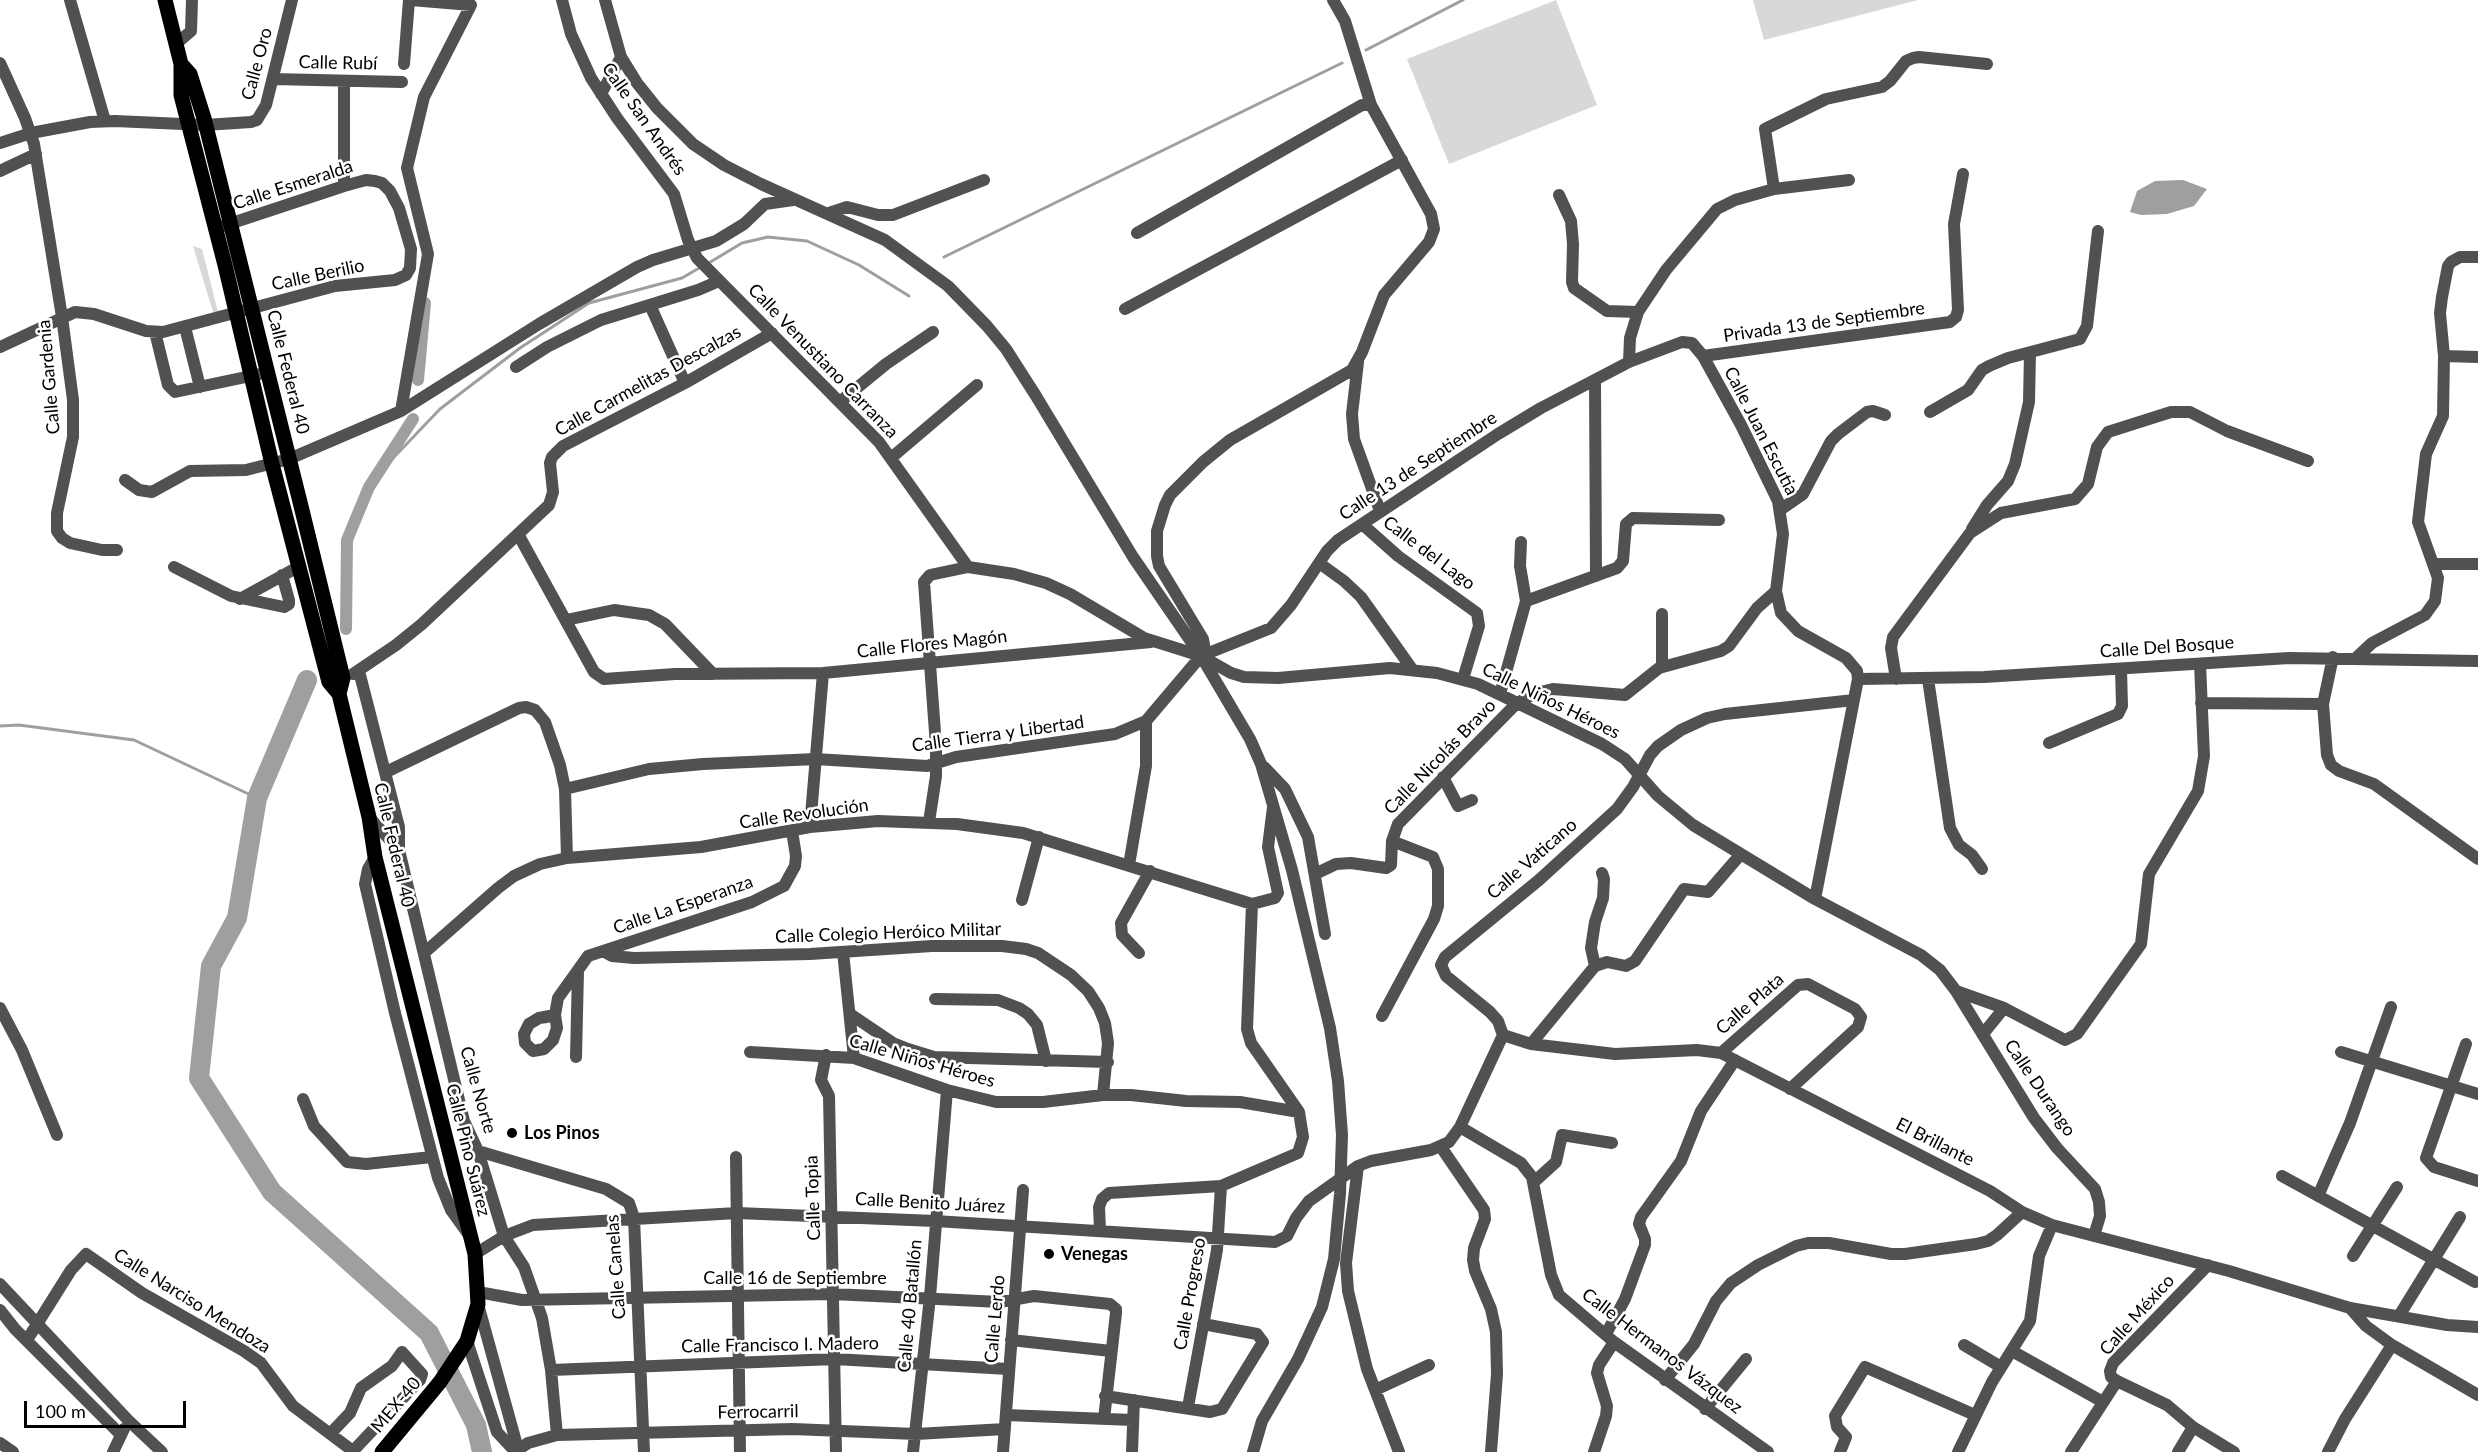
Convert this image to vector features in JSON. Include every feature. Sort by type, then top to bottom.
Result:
[{"type":"main road","name":"Calle Federal 40","points":[[165,0],[181,64],[181,95],[216,227],[272,464],[298,567],[337,685]]},
{"type":"main road","name":"Calle Federal 40","points":[[181,64],[190,74],[195,85],[289,459],[337,685],[369,817],[375,857],[403,969]]},
{"type":"main road","points":[[201,170],[216,165]]},
{"type":"main road","name":"Calle Pino Suárez","points":[[403,969],[475,1254],[478,1298],[467,1341]]},
{"type":"main road","name":"MEX-40","points":[[381,1450],[440,1382],[467,1341]]},
{"type":"street","points":[[70,0],[105,121]]},
{"type":"street","points":[[176,44],[191,31],[192,0]]},
{"type":"street","name":"Calle Oro","points":[[205,125],[257,120],[266,105],[292,0]]},
{"type":"street","points":[[401,411],[428,254],[407,168],[424,97],[471,5],[410,0],[404,64]]},
{"type":"street","name":"Calle San Andrés","points":[[562,0],[581,58],[601,94],[674,194],[694,254]]},
{"type":"street","points":[[605,0],[621,57],[637,83],[657,108],[693,144],[724,165],[885,240],[948,286],[987,326],[1030,387],[1133,557],[1201,657],[1250,739],[1262,764],[1274,801],[1330,1028],[1338,1081],[1342,1135],[1340,1194],[1334,1259],[1322,1308],[1298,1359],[1262,1421],[1253,1452]]},
{"type":"street","points":[[1333,0],[1348,30],[1371,105],[1431,214],[1434,229],[1429,242],[1384,295],[1358,362],[1353,414],[1354,439],[1380,511]]},
{"type":"street","points":[[601,94],[621,57]]},
{"type":"street","points":[[1774,189],[1765,129],[1826,99],[1882,87],[1890,81],[1906,61],[1912,58],[1987,64]]},
{"type":"street","name":"Calle Gardenia","points":[[0,63],[31,133],[62,317],[74,419],[70,454],[57,513],[57,531],[70,543],[102,550],[117,550]]},
{"type":"street","name":"Calle Rubí","points":[[273,79],[402,82]]},
{"type":"street","points":[[344,81],[344,186]]},
{"type":"street","points":[[1137,233],[1362,105],[1371,105]]},
{"type":"street","points":[[0,143],[31,133],[105,121],[205,125]]},
{"type":"street","points":[[0,171],[36,154]]},
{"type":"street","points":[[1125,309],[1402,160]]},
{"type":"street","name":"Privada 13 de Septiembre","points":[[1703,356],[1950,322],[1956,317],[1958,310],[1954,224],[1963,174]]},
{"type":"street","name":"Calle Esmeralda","points":[[216,227],[366,180],[382,183],[390,191],[399,208],[411,249],[410,268],[406,275]]},
{"type":"street","points":[[829,213],[847,207],[878,215],[893,215],[984,180]]},
{"type":"street","points":[[1629,362],[1630,338],[1638,312],[1666,270],[1718,209],[1735,200],[1774,189],[1849,180]]},
{"type":"street","points":[[1559,195],[1571,221],[1574,288],[1607,311],[1638,312]]},
{"type":"street","points":[[125,480],[139,490],[152,492],[190,471],[246,470],[289,459],[401,411],[539,324],[637,267],[653,260],[694,254],[728,235],[765,204],[797,200]]},
{"type":"street","points":[[1930,412],[1968,390],[1982,370],[1989,366],[2008,358],[2080,339],[2084,334],[2098,231]]},
{"type":"street","name":"Calle Venustiano Carranza","points":[[694,254],[714,277],[863,423],[891,458],[968,567]]},
{"type":"street","points":[[2356,658],[2372,643],[2425,615],[2431,609],[2438,591],[2438,578],[2434,564],[2418,522],[2426,454],[2443,416],[2444,356],[2440,313],[2448,266],[2460,257],[2478,257]]},
{"type":"street","name":"Calle Berilio","points":[[155,332],[236,314],[335,286],[395,280],[406,275]]},
{"type":"street","points":[[516,367],[585,327],[650,305],[714,277]]},
{"type":"street","points":[[650,305],[685,383]]},
{"type":"street","points":[[0,347],[75,312],[94,314],[155,332],[168,386],[175,392],[267,372]]},
{"type":"street","points":[[185,327],[200,387]]},
{"type":"street","points":[[841,401],[886,364],[933,332]]},
{"type":"street","name":"Calle Carmelitas Descalzas","points":[[337,685],[396,645],[422,624],[549,505],[553,492],[550,463],[557,451],[685,383],[772,333]]},
{"type":"street","name":"Calle 13 de Septiembre","points":[[1201,657],[1272,628],[1338,540],[1380,511],[1521,420],[1629,362],[1686,342]]},
{"type":"street","name":"Calle Juan Escutia","points":[[1686,342],[1696,346],[1703,356],[1772,485],[1780,510],[1783,534],[1776,591],[1777,603],[1788,622],[1798,631],[1846,658],[1857,671],[1858,679]]},
{"type":"street","points":[[1896,679],[1891,648],[1893,637],[1970,533],[1987,505],[2008,481],[2015,464],[2029,402],[2030,353]]},
{"type":"street","points":[[2444,356],[2478,357]]},
{"type":"street","points":[[1129,864],[1146,766],[1146,721],[1201,657],[1204,645],[1203,639],[1159,566],[1156,556],[1156,545],[1165,505],[1177,487],[1224,445],[1345,375],[1358,362]]},
{"type":"street","points":[[1595,380],[1596,576]]},
{"type":"street","points":[[891,458],[977,385]]},
{"type":"street","name":"Calle Juan Escutia","points":[[1780,510],[1803,494],[1830,441],[1867,411],[1885,415]]},
{"type":"street","points":[[1970,533],[2001,513],[2075,499],[2088,484],[2097,447],[2108,432],[2171,412],[2190,412],[2226,431],[2308,461]]},
{"type":"street","points":[[1526,601],[1617,568],[1623,561],[1626,524],[1633,518],[1719,520]]},
{"type":"street","name":"Calle del Lago","points":[[1362,524],[1406,562],[1477,613],[1479,626],[1463,679]]},
{"type":"street","points":[[518,534],[566,620],[614,610],[650,615],[665,624],[713,674]]},
{"type":"street","points":[[1500,694],[1526,601],[1520,566],[1521,542]]},
{"type":"street","points":[[1319,563],[1361,597],[1412,669]]},
{"type":"street","points":[[2434,564],[2478,564]]},
{"type":"street","points":[[174,567],[220,592],[240,599],[287,606],[289,600],[282,575]]},
{"type":"street","points":[[240,599],[298,567]]},
{"type":"street","points":[[929,822],[936,763],[924,582],[928,576],[937,572],[968,567],[1014,574],[1046,583],[1154,642],[1201,657]]},
{"type":"street","points":[[1517,703],[1536,693],[1553,689],[1625,695],[1662,666],[1729,646],[1757,608],[1776,591]]},
{"type":"street","points":[[1662,614],[1662,666]]},
{"type":"street","name":"Calle Flores Magón","points":[[566,620],[594,672],[604,679],[675,674],[823,673],[931,661],[1154,642]]},
{"type":"street","name":"Calle Niños Héroes","points":[[1201,657],[1231,673],[1259,678],[1373,669],[1412,669],[1463,679],[1500,694],[1602,744],[1624,759],[1674,811],[1815,899],[1921,955],[1940,970],[1956,991]]},
{"type":"street","points":[[2332,657],[2323,704],[2327,755],[2331,765],[2339,771],[2374,784],[2478,859]]},
{"type":"street","name":"Calle Del Bosque","points":[[1858,679],[1928,679],[2332,657],[2478,661]]},
{"type":"street","points":[[1956,991],[2004,1008],[2057,1037],[2065,1040],[2072,1039],[2135,956],[2144,932],[2146,884],[2149,874],[2198,791],[2201,780],[2204,756],[2200,664]]},
{"type":"street","points":[[2049,743],[2118,714],[2122,706],[2121,669]]},
{"type":"street","name":"Calle Norte","points":[[359,670],[399,827],[399,849],[464,1121],[478,1151],[504,1236],[524,1267],[536,1299]]},
{"type":"street","points":[[810,827],[823,673]]},
{"type":"street","points":[[1815,899],[1858,679]]},
{"type":"street","points":[[1928,679],[1950,828],[1959,845],[1972,855],[1982,869]]},
{"type":"street","name":"Calle Vaticano","points":[[1503,1035],[1498,1021],[1446,976],[1441,964],[1445,957],[1539,880],[1617,809],[1658,746],[1681,730],[1707,718],[1854,700]]},
{"type":"street","name":"Calle Nicolás Bravo","points":[[1315,874],[1336,864],[1351,863],[1389,867],[1393,860],[1392,841],[1398,824],[1517,703]]},
{"type":"street","points":[[2201,703],[2323,704]]},
{"type":"street","points":[[386,772],[519,708],[526,707],[535,710],[545,722],[554,740],[565,789],[567,858]]},
{"type":"street","name":"Calle Tierra y Libertad","points":[[565,789],[649,769],[816,759],[918,767],[956,757],[1096,738],[1115,734],[1146,721]]},
{"type":"street","points":[[1262,764],[1285,789],[1308,837],[1325,934]]},
{"type":"street","points":[[1443,777],[1458,806],[1472,800]]},
{"type":"street","points":[[1100,1230],[1099,1207],[1102,1199],[1109,1193],[1221,1186],[1298,1153],[1303,1137],[1299,1112],[1251,1043],[1247,1029],[1252,904],[1275,898],[1278,892],[1268,847],[1274,801]]},
{"type":"street","points":[[369,817],[399,849]]},
{"type":"street","name":"Calle Revolución","points":[[424,953],[514,876],[540,864],[567,858],[701,847],[810,827],[878,822],[929,822],[1001,829],[1039,837],[1252,904]]},
{"type":"street","name":"Calle La Esperanza","points":[[555,1015],[540,1018],[518,1035],[533,1051],[544,1049],[553,1040],[557,1028],[555,1015],[560,991],[588,956],[752,902],[778,889],[790,877],[795,867],[796,856],[792,831]]},
{"type":"street","points":[[1022,900],[1039,837]]},
{"type":"street","points":[[1382,1016],[1434,919],[1438,906],[1437,863],[1429,854],[1392,841]]},
{"type":"street","points":[[1531,1044],[1595,966],[1607,962],[1631,965],[1645,949],[1684,889],[1708,892],[1741,854]]},
{"type":"street","points":[[375,857],[368,869],[365,884],[432,1157],[451,1210],[470,1236]]},
{"type":"street","points":[[1139,953],[1122,935],[1121,923],[1150,872]]},
{"type":"street","points":[[1595,966],[1591,948],[1594,922],[1603,898],[1602,873]]},
{"type":"street","name":"Calle Colegio Heróico Militar","points":[[603,951],[612,956],[634,958],[843,952],[933,946],[1002,946],[1038,953],[1071,975],[1088,992],[1099,1008],[1105,1023],[1108,1043],[1108,1062],[1103,1095]]},
{"type":"street","points":[[843,952],[854,1058]]},
{"type":"street","points":[[576,1057],[578,971]]},
{"type":"street","name":"Calle Plata","points":[[1721,1053],[1793,988],[1803,983],[1855,1009],[1861,1017],[1858,1027],[1790,1089]]},
{"type":"street","name":"Calle Durango","points":[[1956,991],[2034,1118],[2057,1148],[2095,1189],[2100,1216],[2094,1236]]},
{"type":"street","points":[[935,999],[999,1000],[1019,1008],[1028,1014],[1037,1025],[1046,1061]]},
{"type":"street","points":[[2318,1196],[2338,1154],[2391,1007]]},
{"type":"street","points":[[0,1008],[5,1027],[57,1135]]},
{"type":"street","points":[[1983,1034],[2004,1008]]},
{"type":"street","points":[[850,1014],[893,1042],[920,1054],[948,1058],[1108,1062]]},
{"type":"street","points":[[1491,1452],[1497,1374],[1496,1332],[1491,1309],[1475,1271],[1473,1260],[1474,1248],[1485,1219],[1479,1200],[1441,1147],[1449,1142],[1460,1127],[1503,1035]]},
{"type":"street","name":"El Brillante","points":[[1503,1035],[1531,1044],[1615,1054],[1697,1050],[1721,1053],[1990,1191],[2022,1212],[2052,1225],[2208,1265],[2350,1308],[2447,1325],[2478,1327]]},
{"type":"street","points":[[2466,1044],[2426,1158],[2434,1167],[2478,1181]]},
{"type":"street","name":"Calle Niños Héroes","points":[[750,1052],[854,1058],[980,1099],[1023,1103],[1103,1095],[1131,1095],[1186,1101],[1240,1102],[1299,1112]]},
{"type":"street","points":[[2341,1052],[2478,1094]]},
{"type":"street","name":"Calle Topia","points":[[826,1055],[821,1080],[829,1096],[836,1452]]},
{"type":"street","points":[[1594,1452],[1606,1416],[1606,1406],[1597,1372],[1645,1245],[1646,1239],[1639,1224],[1641,1218],[1681,1161],[1701,1111],[1735,1059]]},
{"type":"street","name":"Calle 40 Batallón","points":[[913,1452],[930,1297],[947,1090]]},
{"type":"street","points":[[303,1099],[314,1126],[347,1162],[366,1164],[432,1157]]},
{"type":"street","name":"Calle Hermanos Vázquez","points":[[1460,1127],[1521,1163],[1534,1182],[1554,1287],[1559,1295],[1665,1380],[1768,1452]]},
{"type":"street","points":[[1534,1182],[1556,1162],[1562,1135],[1612,1143]]},
{"type":"street","name":"Calle Benito Juárez","points":[[475,1254],[504,1236],[533,1225],[737,1213],[832,1215],[1275,1242],[1287,1236],[1296,1218],[1309,1201],[1354,1169],[1371,1161],[1441,1147]]},
{"type":"street","name":"Calle Canelas","points":[[478,1151],[606,1190],[629,1203],[634,1218],[644,1452]]},
{"type":"street","points":[[736,1157],[740,1452]]},
{"type":"street","points":[[1354,1169],[1346,1263],[1348,1291],[1360,1346],[1374,1390],[1399,1452]]},
{"type":"street","points":[[2282,1176],[2475,1282]]},
{"type":"street","name":"Calle Progreso","points":[[1188,1407],[1219,1238],[1221,1186]]},
{"type":"street","points":[[2353,1256],[2397,1187]]},
{"type":"street","name":"Calle Lerdo","points":[[1003,1452],[1023,1190]]},
{"type":"street","points":[[1665,1380],[1694,1344],[1716,1301],[1731,1283],[1758,1264],[1796,1246],[1808,1243],[1829,1243],[1891,1254],[1905,1254],[1964,1246],[1988,1241],[2022,1212]]},
{"type":"street","points":[[2399,1316],[2460,1217]]},
{"type":"street","points":[[1958,1452],[2001,1367],[2030,1321],[2036,1270],[2052,1225]]},
{"type":"street","name":"Calle Narciso Mendoza","points":[[27,1340],[71,1270],[86,1254],[142,1293],[244,1351],[261,1364],[293,1406],[352,1451]]},
{"type":"street","name":"Calle México","points":[[2071,1452],[2117,1382],[2111,1377],[2113,1363],[2208,1265]]},
{"type":"street","points":[[0,1284],[128,1420],[162,1452]]},
{"type":"street","name":"Calle 16 de Septiembre","points":[[478,1298],[833,1294],[1000,1302],[1034,1296],[1110,1304],[1116,1309],[1111,1351]]},
{"type":"street","points":[[478,1298],[517,1450]]},
{"type":"street","points":[[536,1299],[551,1370],[557,1435]]},
{"type":"street","points":[[2350,1308],[2366,1326],[2392,1345],[2478,1395]]},
{"type":"street","points":[[0,1310],[121,1435]]},
{"type":"street","points":[[1106,1396],[1216,1412],[1222,1409],[1261,1347],[1261,1337],[1257,1334],[1203,1324]]},
{"type":"street","points":[[1011,1340],[1111,1351],[1104,1419]]},
{"type":"street","points":[[467,1341],[497,1432],[512,1448],[517,1450]]},
{"type":"street","points":[[1964,1345],[2001,1367]]},
{"type":"street","points":[[2328,1452],[2345,1419],[2392,1345]]},
{"type":"street","points":[[2012,1351],[2103,1402]]},
{"type":"street","points":[[330,1434],[350,1413],[362,1388],[392,1366],[402,1352],[422,1374],[420,1380],[352,1451]]},
{"type":"street","name":"Calle Francisco I. Madero","points":[[551,1370],[835,1359],[1008,1369]]},
{"type":"street","points":[[1705,1409],[1746,1359]]},
{"type":"street","points":[[1374,1390],[1429,1365]]},
{"type":"street","points":[[1840,1452],[1846,1437],[1837,1427],[1835,1416],[1865,1366],[1975,1415]]},
{"type":"street","points":[[66,1380],[78,1367]]},
{"type":"street","points":[[2117,1382],[2167,1405],[2193,1427],[2234,1452]]},
{"type":"street","points":[[1132,1452],[1134,1400]]},
{"type":"street","points":[[1005,1415],[1133,1420]]},
{"type":"street","points":[[113,1452],[128,1420]]},
{"type":"street","points":[[2178,1452],[2193,1427]]},
{"type":"street","name":"Ferrocarril","points":[[517,1450],[528,1443],[557,1435],[740,1430],[916,1434],[1005,1429]]},
{"type":"street","points":[[0,1443],[13,1452]]},
{"type":"shaded area","points":[[1556,0],[1597,105],[1449,164],[1407,59]]},
{"type":"shaded area","points":[[1753,0],[1918,0],[1764,40]]},
{"type":"shaded area","points":[[2183,180],[2207,189],[2194,206],[2167,214],[2141,215],[2130,212],[2137,191],[2155,181]]},
{"type":"shaded area","points":[[193,246],[202,249],[218,312],[213,312]]},
{"type":"waterway","points":[[1366,50],[1463,0]]},
{"type":"waterway","points":[[944,257],[1342,63]]},
{"type":"waterway","points":[[707,264],[742,243],[768,237],[807,241],[859,265],[909,296]]},
{"type":"waterway","points":[[375,477],[440,409],[520,348],[589,303],[682,278],[701,267]]},
{"type":"waterway","points":[[418,380],[425,303]]},
{"type":"waterway","points":[[346,629],[347,540],[369,487],[413,419]]},
{"type":"waterway","points":[[307,680],[257,798],[237,918],[211,966],[199,1078],[272,1192],[429,1333],[476,1425],[482,1452]]},
{"type":"waterway","points":[[0,726],[19,725],[134,740],[257,798]]},
{"type":"place","name":"Los Pinos","points":[[512,1133]]},
{"type":"place","name":"Venegas","points":[[1049,1254]]}]
